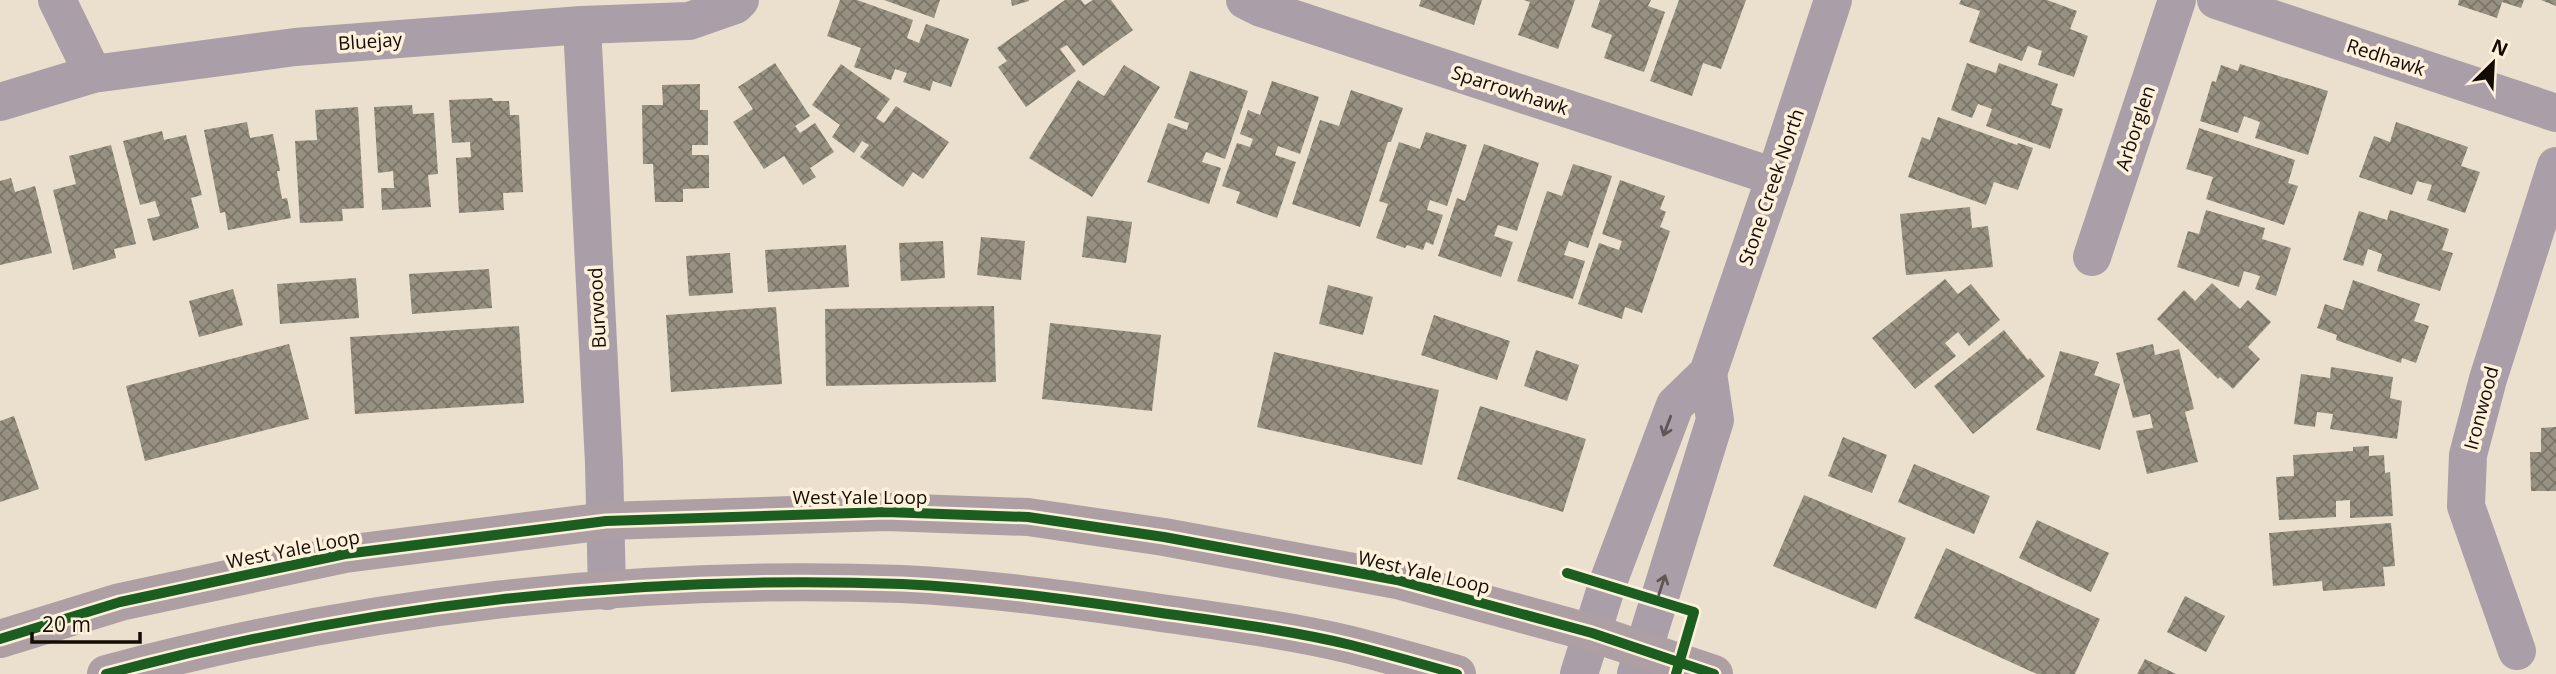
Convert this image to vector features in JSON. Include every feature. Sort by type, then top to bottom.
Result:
[{"type":"main road","name":"West Yale Loop","points":[[0,639],[120,602],[345,554],[606,521],[886,512],[1028,517],[1164,537],[1397,580],[1592,633],[1640,662],[1714,674]]},
{"type":"main road","points":[[106,674],[173,656],[349,620],[549,594],[743,583],[903,584],[1067,599],[1255,627],[1349,645],[1457,674]]},
{"type":"street","points":[[57,0],[93,74]]},
{"type":"street","name":"Bluejay","points":[[0,102],[93,74],[295,47],[582,25],[689,22],[736,5],[740,0]]},
{"type":"street","name":"Sparrowhawk","points":[[1245,0],[1261,8],[1775,177]]},
{"type":"street","name":"Stone Creek North","points":[[1579,674],[1607,585],[1675,405],[1708,373],[1833,0]]},
{"type":"street","name":"Arborglen","points":[[2092,257],[2177,0]]},
{"type":"street","name":"Redhawk","points":[[2216,0],[2556,113]]},
{"type":"street","name":"Burwood","points":[[582,25],[607,591]]},
{"type":"street","name":"Ironwood","points":[[2517,651],[2466,506],[2468,454],[2488,379],[2556,166]]},
{"type":"street","name":"Stone Creek North","points":[[1640,662],[1657,600],[1716,420],[1708,373]]},
{"type":"building","points":[[840,0],[857,0],[913,20],[907,38],[919,43],[926,24],[969,39],[951,87],[933,81],[930,91],[903,82],[907,73],[895,69],[891,80],[854,67],[861,48],[827,36]]},
{"type":"building","points":[[884,0],[940,0],[934,18]]},
{"type":"building","points":[[1011,0],[1029,0],[1029,1],[1012,6]]},
{"type":"building","points":[[1065,0],[1081,0],[1085,5],[1093,0],[1111,0],[1133,30],[1083,66],[1067,45],[1060,49],[1076,71],[1026,107],[998,67],[1007,61],[997,48]]},
{"type":"building","points":[[1421,0],[1482,0],[1474,25],[1419,6]]},
{"type":"building","points":[[1524,0],[1575,0],[1558,49],[1518,35],[1530,2]]},
{"type":"building","points":[[1600,0],[1651,0],[1648,6],[1665,12],[1644,72],[1604,58],[1612,35],[1591,27]]},
{"type":"building","points":[[1679,0],[1746,0],[1721,69],[1703,63],[1692,96],[1650,81]]},
{"type":"building","points":[[1961,0],[2047,0],[2077,11],[2070,29],[2088,36],[2074,77],[2038,65],[2042,51],[2028,46],[2022,61],[1969,42],[1980,11],[1959,4]]},
{"type":"building","points":[[2459,0],[2524,0],[2521,8],[2502,2],[2497,18],[2458,5]]},
{"type":"building","points":[[2541,0],[2556,0],[2556,6]]},
{"type":"building","points":[[775,63],[810,116],[795,126],[800,133],[815,123],[834,152],[810,168],[816,177],[803,185],[784,156],[764,169],[733,122],[753,109],[738,87]]},
{"type":"building","points":[[1967,63],[1996,73],[1999,63],[2058,84],[2051,105],[2063,109],[2050,149],[1986,126],[1992,109],[1978,104],[1972,118],[1951,110]]},
{"type":"building","points":[[841,64],[890,99],[876,118],[884,123],[896,106],[949,142],[923,179],[913,172],[903,187],[860,157],[869,145],[862,141],[854,153],[832,137],[840,125],[812,105]]},
{"type":"building","points":[[2240,64],[2328,91],[2308,155],[2255,138],[2260,122],[2244,116],[2238,133],[2200,121],[2212,81],[2216,82],[2221,65],[2238,71]]},
{"type":"building","points":[[1124,65],[1160,87],[1092,197],[1029,158],[1078,80],[1104,96]]},
{"type":"building","points":[[1190,71],[1248,91],[1225,159],[1206,152],[1202,162],[1221,168],[1209,204],[1147,182],[1168,123],[1187,130],[1189,123],[1174,118]]},
{"type":"building","points":[[1272,81],[1319,97],[1300,154],[1278,146],[1275,155],[1296,162],[1277,218],[1236,203],[1240,192],[1222,186],[1237,143],[1250,147],[1253,139],[1240,134],[1248,110],[1260,115]]},
{"type":"building","points":[[700,84],[700,110],[708,110],[708,145],[692,145],[692,155],[709,155],[709,188],[683,189],[683,202],[655,202],[653,164],[643,164],[642,105],[663,105],[662,85]]},
{"type":"building","points":[[1351,90],[1403,108],[1391,142],[1388,142],[1360,227],[1292,204],[1320,120],[1339,126]]},
{"type":"building","points":[[492,98],[493,101],[509,101],[510,115],[519,115],[523,192],[503,193],[504,210],[459,213],[456,158],[471,157],[470,142],[452,143],[449,100]]},
{"type":"building","points":[[412,105],[413,114],[434,113],[438,174],[428,175],[431,207],[382,210],[381,188],[394,188],[393,171],[378,173],[374,107]]},
{"type":"building","points":[[358,107],[364,208],[342,209],[343,221],[300,223],[295,141],[317,140],[315,110]]},
{"type":"building","points":[[1938,117],[2017,145],[2018,143],[2033,148],[2018,190],[1994,182],[1986,205],[1908,177],[1922,137],[1930,140]]},
{"type":"building","points":[[247,122],[250,138],[273,134],[282,199],[287,198],[291,218],[228,230],[225,212],[220,213],[204,130]]},
{"type":"building","points":[[2396,122],[2468,147],[2461,166],[2480,172],[2465,213],[2427,200],[2432,185],[2417,181],[2412,195],[2359,177],[2374,136],[2390,142]]},
{"type":"building","points":[[2199,128],[2295,160],[2288,183],[2298,186],[2284,225],[2206,199],[2213,177],[2186,169]]},
{"type":"building","points":[[162,131],[164,140],[186,135],[202,195],[191,198],[199,228],[153,241],[147,219],[160,216],[155,201],[140,205],[123,141]]},
{"type":"building","points":[[1426,132],[1467,145],[1447,206],[1430,200],[1427,210],[1443,215],[1433,245],[1426,242],[1423,250],[1407,245],[1405,248],[1376,238],[1388,204],[1379,201],[1399,142],[1420,149]]},
{"type":"building","points":[[1484,144],[1539,163],[1517,231],[1498,225],[1494,236],[1513,242],[1501,277],[1438,256],[1457,198],[1465,201]]},
{"type":"building","points":[[111,145],[136,244],[114,249],[116,258],[73,270],[53,190],[76,184],[69,156]]},
{"type":"building","points":[[1573,164],[1612,176],[1588,248],[1569,241],[1564,255],[1585,261],[1573,299],[1517,281],[1547,191],[1562,196]]},
{"type":"building","points":[[11,178],[15,192],[35,186],[52,253],[0,265],[0,181]]},
{"type":"building","points":[[1620,180],[1665,196],[1660,209],[1666,212],[1660,227],[1670,231],[1642,313],[1625,307],[1622,319],[1578,304],[1599,243],[1619,250],[1622,241],[1602,234]]},
{"type":"building","points":[[1970,207],[1972,228],[1988,226],[1993,267],[1906,275],[1900,214]]},
{"type":"building","points":[[2206,210],[2265,228],[2262,239],[2291,248],[2276,296],[2255,289],[2260,276],[2244,271],[2239,287],[2177,267],[2188,231],[2199,234]]},
{"type":"building","points":[[2390,210],[2449,229],[2442,250],[2453,253],[2440,291],[2377,271],[2382,254],[2368,249],[2363,266],[2343,260],[2359,211],[2387,220]]},
{"type":"building","points":[[1087,216],[1132,222],[1126,263],[1082,257]]},
{"type":"building","points":[[981,237],[1025,241],[1021,280],[977,275]]},
{"type":"building","points":[[943,241],[945,278],[901,281],[899,243]]},
{"type":"building","points":[[846,245],[849,287],[768,292],[765,250]]},
{"type":"building","points":[[730,253],[733,293],[689,296],[686,256]]},
{"type":"building","points":[[489,269],[492,308],[412,314],[409,274]]},
{"type":"building","points":[[356,278],[359,318],[280,324],[277,284]]},
{"type":"building","points":[[1945,279],[1958,294],[1971,284],[2000,320],[1969,346],[1958,332],[1945,343],[1956,356],[1915,389],[1872,338]]},
{"type":"building","points":[[2353,280],[2420,304],[2414,321],[2429,326],[2416,363],[2402,358],[2401,363],[2336,340],[2337,335],[2317,328],[2325,304],[2343,310]]},
{"type":"building","points":[[2212,283],[2240,309],[2248,300],[2271,322],[2248,347],[2260,359],[2233,389],[2220,377],[2218,379],[2157,319],[2184,290],[2195,301]]},
{"type":"building","points":[[1328,285],[1373,297],[1363,335],[1319,324]]},
{"type":"building","points":[[233,289],[243,325],[199,337],[189,301]]},
{"type":"building","points":[[994,306],[996,382],[826,386],[825,309]]},
{"type":"building","points":[[776,307],[782,384],[671,392],[666,315]]},
{"type":"building","points":[[1434,315],[1510,341],[1497,380],[1421,355]]},
{"type":"building","points":[[1050,323],[1161,335],[1152,411],[1042,399]]},
{"type":"building","points":[[519,326],[524,403],[355,414],[350,337]]},
{"type":"building","points":[[2004,330],[2045,376],[1973,434],[1934,386]]},
{"type":"building","points":[[289,344],[309,419],[145,461],[126,386]]},
{"type":"building","points":[[2153,344],[2155,355],[2179,349],[2194,409],[2185,412],[2198,462],[2147,474],[2136,431],[2153,428],[2150,414],[2133,418],[2116,353]]},
{"type":"building","points":[[1536,350],[1579,365],[1567,401],[1524,386]]},
{"type":"building","points":[[2060,351],[2099,362],[2094,375],[2120,384],[2100,450],[2036,430]]},
{"type":"building","points":[[1274,352],[1439,390],[1422,465],[1257,427]]},
{"type":"building","points":[[2331,367],[2393,377],[2390,398],[2402,401],[2397,439],[2330,429],[2333,414],[2317,412],[2315,427],[2294,424],[2301,374],[2330,378]]},
{"type":"building","points":[[1480,406],[1586,439],[1563,512],[1457,479]]},
{"type":"building","points":[[14,416],[39,489],[0,502],[0,421]]},
{"type":"building","points":[[2556,427],[2556,491],[2531,491],[2530,452],[2541,452],[2541,428]]},
{"type":"building","points":[[1843,437],[1887,455],[1872,493],[1828,476]]},
{"type":"building","points":[[2369,446],[2369,456],[2384,455],[2385,473],[2390,472],[2393,516],[2350,518],[2350,500],[2336,501],[2336,517],[2279,520],[2276,477],[2294,476],[2293,455],[2353,451],[2353,447]]},
{"type":"building","points":[[1914,464],[1990,496],[1974,534],[1898,502]]},
{"type":"building","points":[[1804,495],[1906,538],[1876,609],[1773,566]]},
{"type":"building","points":[[2037,520],[2109,553],[2091,592],[2019,558]]},
{"type":"building","points":[[2391,523],[2395,566],[2383,567],[2385,586],[2323,591],[2322,581],[2273,586],[2269,533]]},
{"type":"building","points":[[1946,548],[2100,619],[2075,674],[2037,674],[1914,618]]},
{"type":"building","points":[[2185,596],[2225,616],[2206,652],[2167,632]]},
{"type":"building","points":[[2145,659],[2176,674],[2137,674]]},
{"type":"cycle path","points":[[0,639],[120,602],[345,554],[606,521],[886,512],[1028,517],[1164,537],[1397,580],[1592,633],[1714,674]]},
{"type":"cycle path","points":[[1567,573],[1694,612],[1676,674]]},
{"type":"cycle path","points":[[106,674],[302,629],[500,599],[701,584],[801,582],[902,584],[1025,594],[1326,639],[1457,674]]}]
